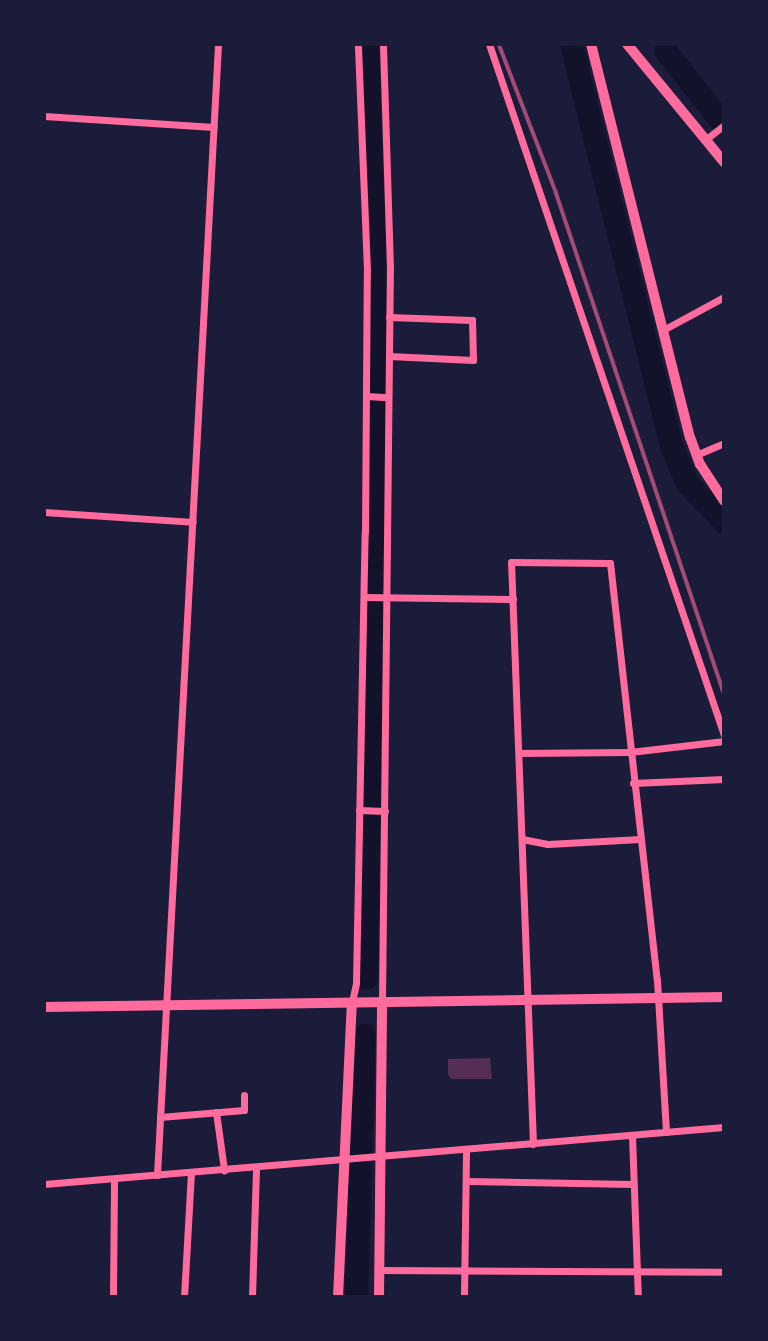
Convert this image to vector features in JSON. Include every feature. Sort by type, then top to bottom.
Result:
[{"type":"main road","points":[[627,44],[724,162]]},
{"type":"street","points":[[157,1175],[164,1005],[218,44]]},
{"type":"street","points":[[338,1297],[348,1158],[366,597],[367,271],[358,44]]},
{"type":"street","points":[[379,1297],[377,1156],[382,1002],[389,356],[383,44]]},
{"type":"street","points":[[489,44],[724,735]]},
{"type":"street","points":[[591,44],[696,455],[724,501]]},
{"type":"street","points":[[44,116],[214,127]]},
{"type":"street","points":[[705,140],[723,126]]},
{"type":"street","points":[[663,330],[724,297]]},
{"type":"street","points":[[389,317],[472,320],[472,360],[389,356]]},
{"type":"street","points":[[368,396],[387,397]]},
{"type":"street","points":[[696,455],[724,443]]},
{"type":"street","points":[[44,512],[193,522]]},
{"type":"street","points":[[533,1144],[511,562],[610,563],[659,998],[666,1132]]},
{"type":"street","points":[[366,597],[513,599]]},
{"type":"street","points":[[519,753],[630,752],[724,741]]},
{"type":"street","points":[[633,783],[724,779]]},
{"type":"street","points":[[359,810],[383,811]]},
{"type":"street","points":[[522,839],[548,844],[640,839]]},
{"type":"street","points":[[44,1007],[724,997]]},
{"type":"street","points":[[160,1117],[244,1110],[244,1095]]},
{"type":"street","points":[[216,1112],[224,1170]]},
{"type":"street","points":[[44,1184],[724,1127]]},
{"type":"street","points":[[632,1136],[638,1297]]},
{"type":"street","points":[[464,1297],[466,1149]]},
{"type":"street","points":[[252,1297],[256,1168]]},
{"type":"street","points":[[184,1297],[191,1173]]},
{"type":"street","points":[[113,1297],[114,1179]]},
{"type":"street","points":[[466,1181],[634,1184]]},
{"type":"street","points":[[380,1270],[724,1272]]},
{"type":"building","points":[[490,1058],[492,1079],[451,1079],[448,1074],[448,1059]]},
{"type":"waterway","points":[[366,978],[376,316],[367,44]]},
{"type":"waterway","points":[[373,978],[383,315],[375,44]]},
{"type":"waterway","points":[[571,44],[672,448],[687,483],[724,522]]},
{"type":"waterway","points":[[665,50],[724,125]]},
{"type":"waterway","points":[[356,1297],[364,1035]]},
{"type":"waterway","points":[[363,1297],[372,1035]]},
{"type":"railway","points":[[499,44],[556,192],[724,693]]}]
